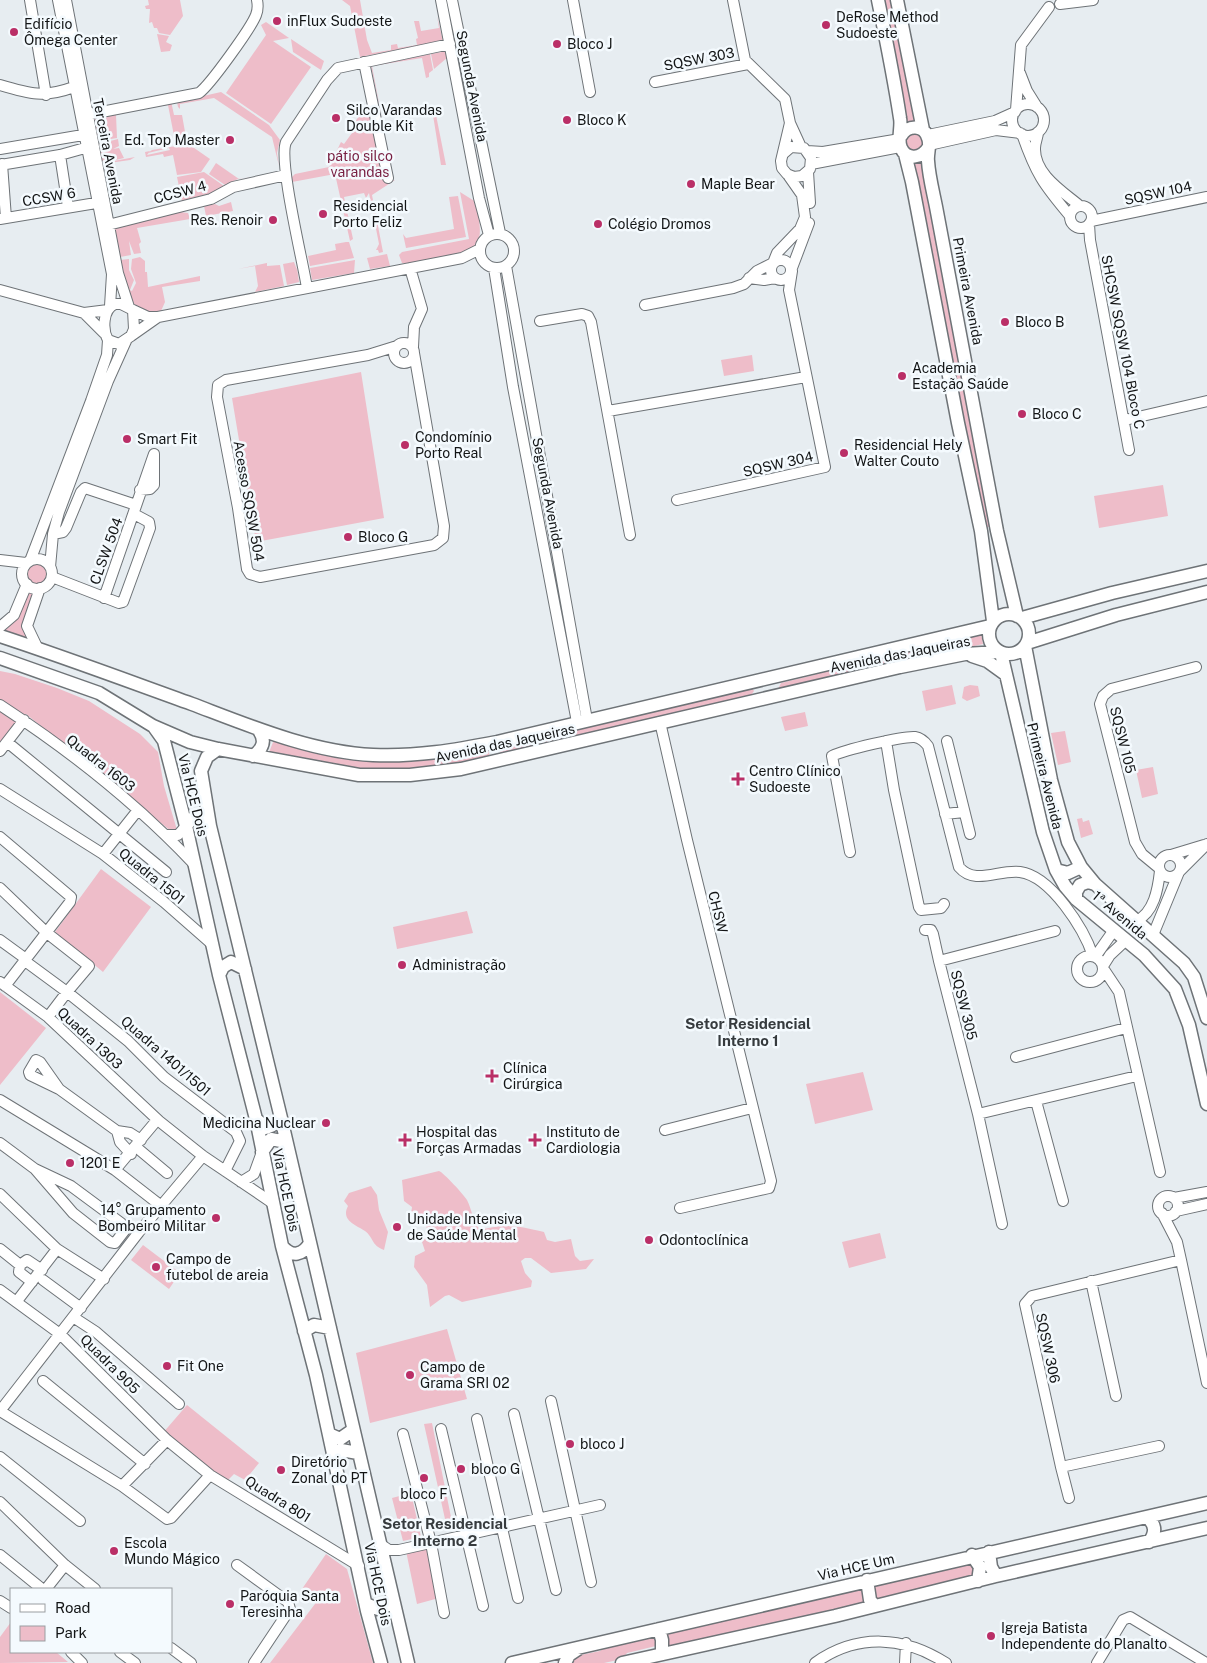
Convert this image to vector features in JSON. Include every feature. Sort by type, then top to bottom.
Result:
[{"type":"main road","points":[[878,0],[893,70],[902,144],[912,182],[958,423],[981,531],[988,581],[991,624],[989,639],[1000,652],[1014,653],[1048,635],[1207,592]]},
{"type":"main road","name":"Primeira Avenida","points":[[897,0],[927,140],[928,160],[997,531],[1014,601],[1020,617]]},
{"type":"main road","points":[[909,128],[927,140],[918,157],[902,144],[909,128]]},
{"type":"main road","points":[[981,531],[988,533],[997,531]]},
{"type":"main road","points":[[991,624],[1004,614],[1020,617],[1045,612],[1112,592],[1207,572]]},
{"type":"main road","points":[[964,633],[983,620],[986,614],[988,581]]},
{"type":"main road","points":[[1014,601],[1024,611],[1045,612]]},
{"type":"main road","points":[[1020,617],[1029,630],[1026,645]]},
{"type":"main road","name":"Avenida das Jaqueiras","points":[[38,648],[258,729],[314,746],[372,755],[428,753],[497,742],[772,676],[964,633],[991,624]]},
{"type":"main road","points":[[1030,670],[1036,648],[1048,635]]},
{"type":"main road","points":[[0,636],[38,648]]},
{"type":"main road","name":"Primeira Avenida","points":[[1026,645],[1052,780]]},
{"type":"main road","name":"Primeira Avenida","points":[[1000,652],[1043,832],[1056,870],[1065,886],[1076,899]]},
{"type":"main road","name":"Avenida das Jaqueiras","points":[[0,658],[98,693],[153,726],[190,742],[253,756],[359,775],[443,773],[752,700],[965,654],[1000,652]]},
{"type":"main road","points":[[965,654],[987,661],[1005,674]]},
{"type":"main road","points":[[772,676],[773,690],[782,694]]},
{"type":"main road","points":[[98,693],[101,682],[113,677]]},
{"type":"main road","points":[[752,681],[756,690],[752,700]]},
{"type":"main road","name":"Via HCE Dois","points":[[153,726],[164,741],[186,826],[193,863],[256,1118],[282,1246],[329,1434],[366,1604],[382,1663]]},
{"type":"main road","points":[[253,756],[264,744],[263,737],[258,729]]},
{"type":"main road","points":[[497,742],[494,753],[498,761]]},
{"type":"main road","name":"Via HCE Dois","points":[[218,749],[207,757],[202,771],[210,826],[281,1118],[408,1663]]},
{"type":"main road","points":[[1032,788],[1042,781],[1052,780]]},
{"type":"main road","name":"1ª Avenida","points":[[1052,780],[1064,831],[1081,867],[1095,884],[1184,963],[1194,977],[1204,1002]]},
{"type":"main road","points":[[186,826],[191,819],[199,817],[210,826]]},
{"type":"main road","points":[[1056,870],[1068,874],[1081,867]]},
{"type":"main road","points":[[1076,899],[1076,892],[1080,885],[1088,882],[1095,884]]},
{"type":"main road","name":"1ª Avenida","points":[[1076,899],[1144,955],[1165,975],[1175,989],[1182,1005]]},
{"type":"main road","points":[[220,975],[223,967],[231,962],[245,969]]},
{"type":"main road","points":[[1189,1026],[1197,1019],[1207,1017],[1204,1002],[1192,1006],[1182,1005],[1189,1026],[1207,1104]]},
{"type":"main road","points":[[256,1118],[266,1128],[281,1118]]},
{"type":"main road","points":[[262,1152],[271,1139],[286,1142]]},
{"type":"main road","points":[[282,1246],[289,1253],[298,1254],[306,1250],[310,1243]]},
{"type":"main road","points":[[304,1331],[314,1326],[330,1328]]},
{"type":"main road","points":[[329,1434],[340,1438],[353,1430]]},
{"type":"main road","points":[[334,1459],[341,1450],[358,1453]]},
{"type":"main road","name":"Via HCE Um","points":[[512,1663],[1207,1503]]},
{"type":"main road","points":[[1147,1517],[1154,1528],[1155,1534],[1149,1542]]},
{"type":"main road","points":[[622,1663],[688,1650],[996,1576],[1207,1528]]},
{"type":"main road","points":[[989,1552],[990,1567],[996,1576]]},
{"type":"main road","points":[[972,1556],[980,1567],[978,1581]]},
{"type":"main road","points":[[867,1580],[870,1600],[875,1606]]},
{"type":"main road","points":[[366,1604],[378,1608],[394,1602]]},
{"type":"main road","points":[[659,1628],[662,1640],[662,1654]]},
{"type":"main road","points":[[565,1663],[569,1655],[582,1646]]},
{"type":"street","points":[[30,0],[46,95]]},
{"type":"street","name":"Terceira Avenida","points":[[58,0],[85,148],[112,274],[109,308]]},
{"type":"street","name":"Terceira Avenida","points":[[66,0],[86,115],[118,274],[131,308]]},
{"type":"street","points":[[86,115],[199,93],[210,84],[252,22],[258,10],[257,0]]},
{"type":"street","name":"Segunda Avenida","points":[[441,0],[478,191],[489,235]]},
{"type":"street","name":"Segunda Avenida","points":[[452,0],[500,233]]},
{"type":"street","points":[[573,0],[590,92]]},
{"type":"street","name":"SQSW 303","points":[[733,0],[742,53],[748,64],[785,99],[790,123],[804,149]]},
{"type":"street","points":[[1019,67],[1027,91],[1044,119],[1038,132],[1035,148],[1038,170],[1042,184],[1070,216],[1072,222],[1082,227],[1090,219],[1086,207],[1080,206],[1038,170],[1021,134],[1014,126],[1015,111],[1019,67],[1021,45],[1038,20],[1045,3],[1055,7],[1061,2],[1093,0]]},
{"type":"street","points":[[307,288],[283,158],[285,144],[327,80],[338,68],[450,44]]},
{"type":"street","points":[[364,62],[388,178]]},
{"type":"street","name":"SQSW 303","points":[[655,82],[748,64]]},
{"type":"street","points":[[0,85],[23,92],[46,95],[74,88]]},
{"type":"street","points":[[962,133],[995,121],[1028,104],[1037,107]]},
{"type":"street","name":"SQSW 303","points":[[783,154],[790,123]]},
{"type":"street","points":[[927,140],[962,133],[996,130],[1030,135],[1038,132]]},
{"type":"street","points":[[0,149],[83,135]]},
{"type":"street","points":[[776,279],[771,269],[777,253],[800,229],[805,217],[802,195],[781,165],[783,154],[791,147],[823,152],[902,144]]},
{"type":"street","points":[[787,174],[798,177],[810,168],[902,144]]},
{"type":"street","name":"CCSW 6","points":[[85,148],[60,156],[1,165],[3,219],[96,203]]},
{"type":"street","points":[[804,149],[810,168]]},
{"type":"street","points":[[60,156],[68,207]]},
{"type":"street","name":"SQSW 304","points":[[677,500],[825,467],[789,290],[792,270],[810,220],[810,168]]},
{"type":"street","name":"CCSW 4","points":[[108,225],[210,200],[233,187],[286,175]]},
{"type":"street","name":"SQSW 104","points":[[1090,219],[1114,217],[1207,197]]},
{"type":"street","points":[[1070,216],[1075,208],[1080,206]]},
{"type":"street","name":"SHCSW SQSW 104 Bloco C","points":[[1090,219],[1090,240],[1125,420],[1129,450]]},
{"type":"street","name":"SHCSW SQSW 104 Bloco C","points":[[1077,226],[1090,240]]},
{"type":"street","points":[[0,290],[84,313],[121,304],[148,317],[158,317],[462,258],[480,249],[483,240],[489,235],[500,233],[511,240],[514,248],[512,260],[506,266],[489,265],[462,258]]},
{"type":"street","points":[[480,249],[489,265]]},
{"type":"street","points":[[645,305],[733,288],[744,284],[749,278],[757,271],[779,259],[786,260],[792,270],[785,279],[764,280],[749,278]]},
{"type":"street","name":"Segunda Avenida","points":[[489,265],[582,721]]},
{"type":"street","name":"Segunda Avenida","points":[[506,266],[582,721]]},
{"type":"street","name":"Acesso SQSW 504","points":[[410,268],[418,295],[422,309],[414,327],[414,350],[418,385],[445,534],[439,542],[260,577],[250,574],[247,569],[238,508],[217,397],[218,385],[226,380],[372,353],[399,345],[417,312],[418,295]]},
{"type":"street","name":"SQSW 304","points":[[776,279],[793,306]]},
{"type":"street","points":[[0,627],[14,616],[25,580],[28,562],[107,355],[104,323],[109,308]]},
{"type":"street","points":[[38,648],[27,626],[40,588],[48,584],[51,572],[53,534],[108,381],[134,329],[131,308]]},
{"type":"street","points":[[84,313],[106,336],[120,344],[158,317]]},
{"type":"street","points":[[540,321],[577,314],[590,318],[630,536]]},
{"type":"street","points":[[407,343],[414,350],[410,362],[398,360],[394,351],[399,345],[407,343]]},
{"type":"street","name":"Acesso SQSW 504","points":[[372,353],[398,360],[411,371],[418,385]]},
{"type":"street","points":[[608,411],[806,377]]},
{"type":"street","points":[[1125,420],[1207,401]]},
{"type":"street","name":"CLSW 504","points":[[53,534],[63,532],[66,528],[81,492],[85,488],[135,510],[149,522],[150,528],[124,600],[119,603],[104,598],[135,510],[140,490]]},
{"type":"street","points":[[4,561],[28,562],[43,560],[51,572],[104,598]]},
{"type":"street","points":[[4,561],[25,580],[40,588]]},
{"type":"street","name":"SQSW 105","points":[[1160,870],[1142,854],[1135,842],[1100,710],[1101,700],[1111,689],[1196,667]]},
{"type":"street","name":"Quadra 1603","points":[[0,705],[24,720],[138,810],[103,854]]},
{"type":"street","points":[[0,751],[24,720]]},
{"type":"street","name":"CHSW","points":[[660,722],[752,1108],[771,1180],[770,1187],[680,1208]]},
{"type":"street","points":[[850,852],[832,758],[835,755],[886,741],[915,737],[926,743],[959,867],[962,872],[976,877],[1005,871],[1028,874],[1054,892],[1094,956],[1117,986],[1160,1172]]},
{"type":"street","points":[[886,741],[894,790],[919,907],[921,910],[941,908],[944,904]]},
{"type":"street","points":[[947,741],[970,834]]},
{"type":"street","points":[[7,742],[120,832],[166,872]]},
{"type":"street","points":[[0,789],[103,854]]},
{"type":"street","points":[[138,810],[193,863]]},
{"type":"street","points":[[945,814],[964,812]]},
{"type":"street","points":[[166,835],[178,835],[186,826]]},
{"type":"street","points":[[0,838],[71,897],[27,961],[2,984]]},
{"type":"street","points":[[1136,921],[1144,916],[1150,908],[1157,891],[1160,862],[1167,856],[1207,844]]},
{"type":"street","points":[[1160,870],[1169,877],[1179,872],[1207,844]]},
{"type":"street","name":"Quadra 1501","points":[[103,854],[213,945]]},
{"type":"street","points":[[1142,854],[1167,856],[1180,860],[1179,872],[1153,934]]},
{"type":"street","points":[[0,888],[47,933],[89,966],[48,1017]]},
{"type":"street","name":"Quadra 1501","points":[[184,920],[196,924],[206,916]]},
{"type":"street","points":[[925,930],[931,930],[933,934],[939,961]]},
{"type":"street","points":[[1094,956],[1114,930]]},
{"type":"street","name":"SQSW 305","points":[[1002,1224],[978,1114],[939,961],[1055,931]]},
{"type":"street","points":[[1080,931],[1080,961],[1077,969],[1080,977],[1088,982],[1096,981],[1117,986]]},
{"type":"street","points":[[0,940],[67,992]]},
{"type":"street","points":[[1096,981],[1102,975],[1103,967],[1110,955],[1126,940]]},
{"type":"street","points":[[1080,961],[1087,956],[1094,956]]},
{"type":"street","name":"Quadra 1303","points":[[2,984],[48,1017],[157,1120],[203,1156],[274,1204]]},
{"type":"street","name":"Quadra 1401/1501","points":[[67,992],[127,1040],[164,1077],[236,1132],[240,1141],[225,1171]]},
{"type":"street","points":[[1016,1057],[1126,1028]]},
{"type":"street","points":[[978,1114],[1137,1076]]},
{"type":"street","points":[[59,1089],[117,1131],[130,1133],[136,1147]]},
{"type":"street","points":[[0,1100],[116,1170],[160,1205]]},
{"type":"street","points":[[1036,1100],[1062,1201]]},
{"type":"street","points":[[665,1130],[752,1108]]},
{"type":"street","points":[[116,1170],[157,1120]]},
{"type":"street","points":[[117,1131],[120,1142],[136,1147],[167,1173]]},
{"type":"street","points":[[0,1143],[35,1169],[71,1186],[121,1223],[125,1230],[120,1239],[115,1243],[110,1242],[74,1214],[35,1169]]},
{"type":"street","points":[[242,1182],[254,1174],[262,1152]]},
{"type":"street","points":[[0,1290],[60,1334],[160,1205],[203,1156]]},
{"type":"street","points":[[1207,1192],[1174,1198],[1166,1196],[1161,1199],[1159,1208],[1173,1234],[1181,1260],[1207,1383]]},
{"type":"street","points":[[0,1194],[57,1249],[104,1278]]},
{"type":"street","points":[[1173,1234],[1178,1206],[1174,1198]]},
{"type":"street","points":[[1162,1213],[1170,1215],[1207,1204]]},
{"type":"street","points":[[0,1249],[20,1264]]},
{"type":"street","points":[[17,1301],[32,1282],[43,1275],[57,1249]]},
{"type":"street","points":[[20,1264],[27,1260],[81,1308]]},
{"type":"street","name":"SQSW 306","points":[[1069,1498],[1025,1304],[1032,1296],[1181,1260]]},
{"type":"street","points":[[20,1264],[19,1272],[32,1282]]},
{"type":"street","points":[[1091,1281],[1116,1396]]},
{"type":"street","points":[[73,1318],[96,1332],[179,1404]]},
{"type":"street","name":"Quadra 905","points":[[60,1334],[167,1440],[210,1474],[169,1520],[122,1486],[0,1411],[60,1334]]},
{"type":"street","points":[[43,1382],[145,1464]]},
{"type":"street","points":[[551,1401],[591,1582]]},
{"type":"street","points":[[514,1414],[556,1590]]},
{"type":"street","points":[[477,1419],[504,1528],[518,1598]]},
{"type":"street","points":[[441,1429],[483,1606]]},
{"type":"street","points":[[403,1434],[431,1543],[444,1613]]},
{"type":"street","points":[[122,1486],[167,1440]]},
{"type":"street","points":[[1061,1468],[1159,1446]]},
{"type":"street","points":[[0,1457],[80,1521]]},
{"type":"street","name":"Quadra 801","points":[[210,1474],[359,1566]]},
{"type":"street","points":[[0,1502],[64,1565],[94,1588]]},
{"type":"street","points":[[380,1544],[388,1550],[399,1550],[600,1505]]},
{"type":"street","points":[[330,1548],[346,1547],[354,1542]]},
{"type":"street","points":[[385,1569],[399,1550]]},
{"type":"street","points":[[0,1555],[41,1588]]},
{"type":"street","points":[[47,1588],[64,1565]]},
{"type":"street","points":[[237,1565],[288,1602],[290,1609],[254,1663]]},
{"type":"street","points":[[1097,1663],[1123,1620],[1130,1617],[1206,1663]]},
{"type":"street","points":[[815,1663],[828,1654],[849,1646],[890,1641],[906,1643],[946,1663]]},
{"type":"street","points":[[905,1663],[906,1643]]},
{"type":"street","points":[[172,1649],[190,1663]]},
{"type":"street","points":[[72,1653],[82,1663]]},
{"type":"street","points":[[121,1653],[135,1663]]},
{"type":"green space","points":[[148,0],[180,0],[183,16],[170,35],[159,33],[157,28],[154,28],[152,22],[149,23],[150,9],[146,9],[145,6],[149,5]]},
{"type":"green space","points":[[342,0],[360,0],[367,40],[372,53],[391,50],[391,45],[397,44],[398,48],[417,45],[416,39],[418,38],[414,21],[419,21],[421,31],[439,28],[437,16],[443,41],[360,57],[350,6]]},
{"type":"green space","points":[[882,0],[892,0],[915,122],[905,124]]},
{"type":"green space","points":[[266,22],[289,38],[273,41],[311,67],[271,124],[226,93],[266,35],[261,25]]},
{"type":"green space","points":[[157,34],[169,36],[166,42],[172,45],[170,51],[161,52]]},
{"type":"green space","points":[[291,39],[324,61],[321,70],[293,52]]},
{"type":"green space","points":[[447,51],[448,57],[434,69],[431,54]]},
{"type":"green space","points":[[430,54],[433,70],[429,73],[429,77],[426,78],[422,58],[372,66],[383,124],[371,66]]},
{"type":"green space","points":[[221,92],[269,125],[280,140],[277,153],[279,166],[272,137],[214,98],[180,104],[180,109],[178,107],[177,102]]},
{"type":"green space","points":[[171,101],[174,115],[182,115],[187,143],[210,159],[201,172],[177,175],[173,155],[164,157],[163,154],[146,157],[145,152],[176,146],[168,105],[145,109],[145,107]],"holes":[[[169,148],[170,150],[147,155]]]},
{"type":"green space","name":"pátio silco varandas","points":[[369,103],[387,181],[395,180],[372,195],[383,252],[379,253],[376,250],[379,244],[369,193],[366,198],[364,193],[344,197],[353,239],[350,241],[335,174],[292,182],[291,178],[295,174],[329,167],[341,142],[344,144],[357,126],[354,123]]},
{"type":"green space","points":[[138,110],[116,115],[117,138],[98,141],[94,118]]},
{"type":"green space","points":[[433,115],[436,115],[446,165],[441,165]]},
{"type":"green space","points":[[921,133],[923,144],[920,149],[914,151],[906,148],[904,137],[906,134]]},
{"type":"green space","points":[[118,139],[119,146],[113,149],[119,148],[124,158],[103,163],[135,157],[130,160],[102,164],[99,144]]},
{"type":"green space","points":[[922,157],[990,527],[986,527],[969,461],[912,159]]},
{"type":"green space","points":[[216,163],[239,179],[225,185],[209,174]]},
{"type":"green space","points":[[204,172],[224,186],[215,192],[182,201],[177,177]]},
{"type":"green space","points":[[460,192],[476,202],[480,228],[477,243],[465,251],[454,254],[416,263],[402,263],[399,255],[402,252],[469,239]]},
{"type":"green space","points":[[458,196],[466,237],[406,248],[403,234],[406,238],[454,229],[449,197]]},
{"type":"green space","points":[[231,202],[233,211],[206,216],[204,206],[215,204],[219,206]]},
{"type":"green space","points":[[180,212],[188,213],[190,219],[137,228],[141,242],[139,244],[141,253],[134,254],[129,241],[131,255],[120,257],[114,227]]},
{"type":"green space","points":[[349,242],[354,258],[310,266],[308,256],[336,250],[335,244]]},
{"type":"green space","points":[[387,254],[390,266],[370,269],[367,258]]},
{"type":"green space","points":[[140,257],[145,261],[148,287],[200,276],[200,281],[162,287],[165,302],[161,311],[149,313],[136,308],[124,281],[120,260],[129,259],[129,270],[134,280],[130,290],[132,291],[136,283],[131,269],[132,259]]},
{"type":"green space","points":[[355,260],[354,273],[312,280],[310,268]]},
{"type":"green space","points":[[276,261],[267,263],[267,266],[280,265],[284,286],[255,292],[258,286],[255,266],[238,269]]},
{"type":"green space","points":[[294,262],[297,270],[296,262],[299,282],[287,285],[283,264]]},
{"type":"green space","points":[[752,355],[754,371],[724,376],[721,360]]},
{"type":"green space","points":[[361,372],[384,518],[256,542],[232,398]]},
{"type":"green space","points":[[1163,485],[1168,516],[1099,528],[1094,496]]},
{"type":"green space","points":[[36,563],[44,566],[47,574],[44,582],[36,585],[28,582],[25,574],[28,566]]},
{"type":"green space","points":[[26,591],[33,594],[23,628],[28,641],[0,631],[14,620]]},
{"type":"green space","points":[[981,633],[983,644],[781,691],[778,689],[781,683],[814,675],[831,668]]},
{"type":"green space","points":[[0,671],[57,688],[89,701],[140,734],[158,752],[164,786],[177,830],[172,832],[26,714],[0,750]]},
{"type":"green space","points":[[952,685],[956,704],[926,711],[922,691]]},
{"type":"green space","points":[[970,685],[978,686],[980,696],[967,701],[962,698],[964,687]]},
{"type":"green space","points":[[752,688],[754,691],[751,695],[719,702],[702,710],[500,755],[504,748],[548,735]]},
{"type":"green space","points":[[805,712],[808,726],[785,731],[781,717]]},
{"type":"green space","points":[[1065,731],[1071,762],[1058,765],[1051,733]]},
{"type":"green space","points":[[275,737],[320,751],[488,748],[490,758],[436,769],[374,772],[268,755]]},
{"type":"green space","points":[[1153,767],[1158,794],[1142,798],[1136,770]]},
{"type":"green space","points":[[1082,818],[1083,822],[1089,820],[1093,834],[1081,838],[1077,819]]},
{"type":"green space","points":[[101,869],[151,907],[103,972],[55,932]]},
{"type":"green space","points":[[467,911],[473,933],[397,949],[393,927]]},
{"type":"green space","points":[[0,992],[46,1028],[0,1085]]},
{"type":"green space","points":[[863,1072],[873,1110],[815,1124],[806,1084]]},
{"type":"green space","points":[[439,1171],[465,1198],[480,1230],[512,1226],[544,1232],[547,1240],[555,1242],[571,1239],[575,1256],[580,1261],[594,1259],[586,1269],[551,1273],[531,1258],[525,1258],[521,1261],[525,1273],[532,1281],[531,1287],[462,1302],[449,1295],[430,1307],[427,1285],[414,1267],[415,1256],[425,1251],[422,1242],[428,1234],[425,1220],[411,1214],[412,1207],[404,1201],[402,1180]]},
{"type":"green space","points":[[371,1186],[377,1195],[379,1210],[388,1232],[384,1250],[377,1246],[365,1231],[351,1222],[346,1216],[348,1206],[344,1201],[349,1193]]},
{"type":"green space","points":[[880,1233],[886,1258],[849,1268],[842,1242]]},
{"type":"green space","name":"Campo de futebol de areia","points":[[143,1245],[180,1273],[169,1289],[131,1260]]},
{"type":"green space","name":"Campo de Grama SRI 02","points":[[447,1329],[467,1399],[370,1423],[356,1353]]},
{"type":"green space","points":[[187,1405],[259,1463],[245,1480],[234,1474],[228,1480],[209,1469],[162,1434]]},
{"type":"green space","points":[[432,1423],[453,1527],[447,1528],[424,1424]]},
{"type":"green space","points":[[411,1493],[421,1537],[403,1541],[392,1498]]},
{"type":"green space","points":[[429,1546],[439,1598],[417,1604],[406,1551]]},
{"type":"green space","points":[[326,1554],[347,1569],[373,1663],[270,1663],[318,1600],[302,1589]]},
{"type":"green space","points":[[967,1561],[975,1565],[974,1576],[880,1599],[877,1599],[870,1589],[871,1587]]},
{"type":"green space","points":[[861,1586],[864,1602],[669,1648],[666,1631]]},
{"type":"green space","points":[[10,1623],[10,1653],[57,1653],[68,1662],[0,1663],[0,1637]]},
{"type":"green space","points":[[657,1636],[656,1646],[627,1653],[622,1659],[604,1663],[568,1663],[571,1657],[600,1651],[607,1645]]},
{"type":"place","name":"inFlux Sudoeste","points":[[277,21]]},
{"type":"place","name":"DeRose Method Sudoeste","points":[[826,25]]},
{"type":"place","name":"Edifício Ômega Center","points":[[14,32]]},
{"type":"place","name":"Bloco J","points":[[557,44]]},
{"type":"place","name":"Silco Varandas Double Kit","points":[[336,118]]},
{"type":"place","name":"Bloco K","points":[[567,120]]},
{"type":"place","name":"Ed. Top Master","points":[[230,140]]},
{"type":"place","name":"Maple Bear","points":[[691,184]]},
{"type":"place","name":"Residencial Porto Feliz","points":[[323,214]]},
{"type":"place","name":"Res. Renoir","points":[[273,220]]},
{"type":"place","name":"Colégio Dromos","points":[[598,224]]},
{"type":"place","name":"Bloco B","points":[[1005,322]]},
{"type":"place","name":"Academia Estação Saúde","points":[[902,376]]},
{"type":"place","name":"Bloco C","points":[[1022,414]]},
{"type":"place","name":"Smart Fit","points":[[127,439]]},
{"type":"place","name":"Condomínio Porto Real","points":[[405,445]]},
{"type":"place","name":"Residencial Hely Walter Couto","points":[[844,453]]},
{"type":"place","name":"Bloco G","points":[[348,537]]},
{"type":"place","name":"Centro Clínico Sudoeste","points":[[738,779]]},
{"type":"place","name":"Administração","points":[[402,965]]},
{"type":"place","name":"Clínica Cirúrgica","points":[[492,1076]]},
{"type":"place","name":"Medicina Nuclear","points":[[326,1123]]},
{"type":"place","name":"Hospital das Forças Armadas","points":[[405,1140]]},
{"type":"place","name":"Instituto de Cardiologia","points":[[535,1140]]},
{"type":"place","name":"1201 E","points":[[70,1163]]},
{"type":"place","name":"14° Grupamento Bombeiro Militar","points":[[216,1218]]},
{"type":"place","name":"Unidade Intensiva de Saúde Mental","points":[[397,1227]]},
{"type":"place","name":"Odontoclínica","points":[[649,1240]]},
{"type":"place","name":"Campo de futebol de areia","points":[[156,1267]]},
{"type":"place","name":"Fit One","points":[[167,1366]]},
{"type":"place","name":"Campo de Grama SRI 02","points":[[410,1375]]},
{"type":"place","name":"bloco J","points":[[570,1444]]},
{"type":"place","name":"bloco G","points":[[461,1469]]},
{"type":"place","name":"Diretório Zonal do PT","points":[[281,1470]]},
{"type":"place","name":"bloco F","points":[[424,1478]]},
{"type":"place","name":"Escola Mundo Mágico","points":[[114,1551]]},
{"type":"place","name":"Paróquia Santa Teresinha","points":[[230,1604]]},
{"type":"place","name":"Igreja Batista Independente do Planalto","points":[[991,1636]]},
{"type":"district","name":"Setor Residencial Interno 1","points":[[748,1032]]},
{"type":"district","name":"Setor Residencial Interno 2","points":[[445,1532]]}]
